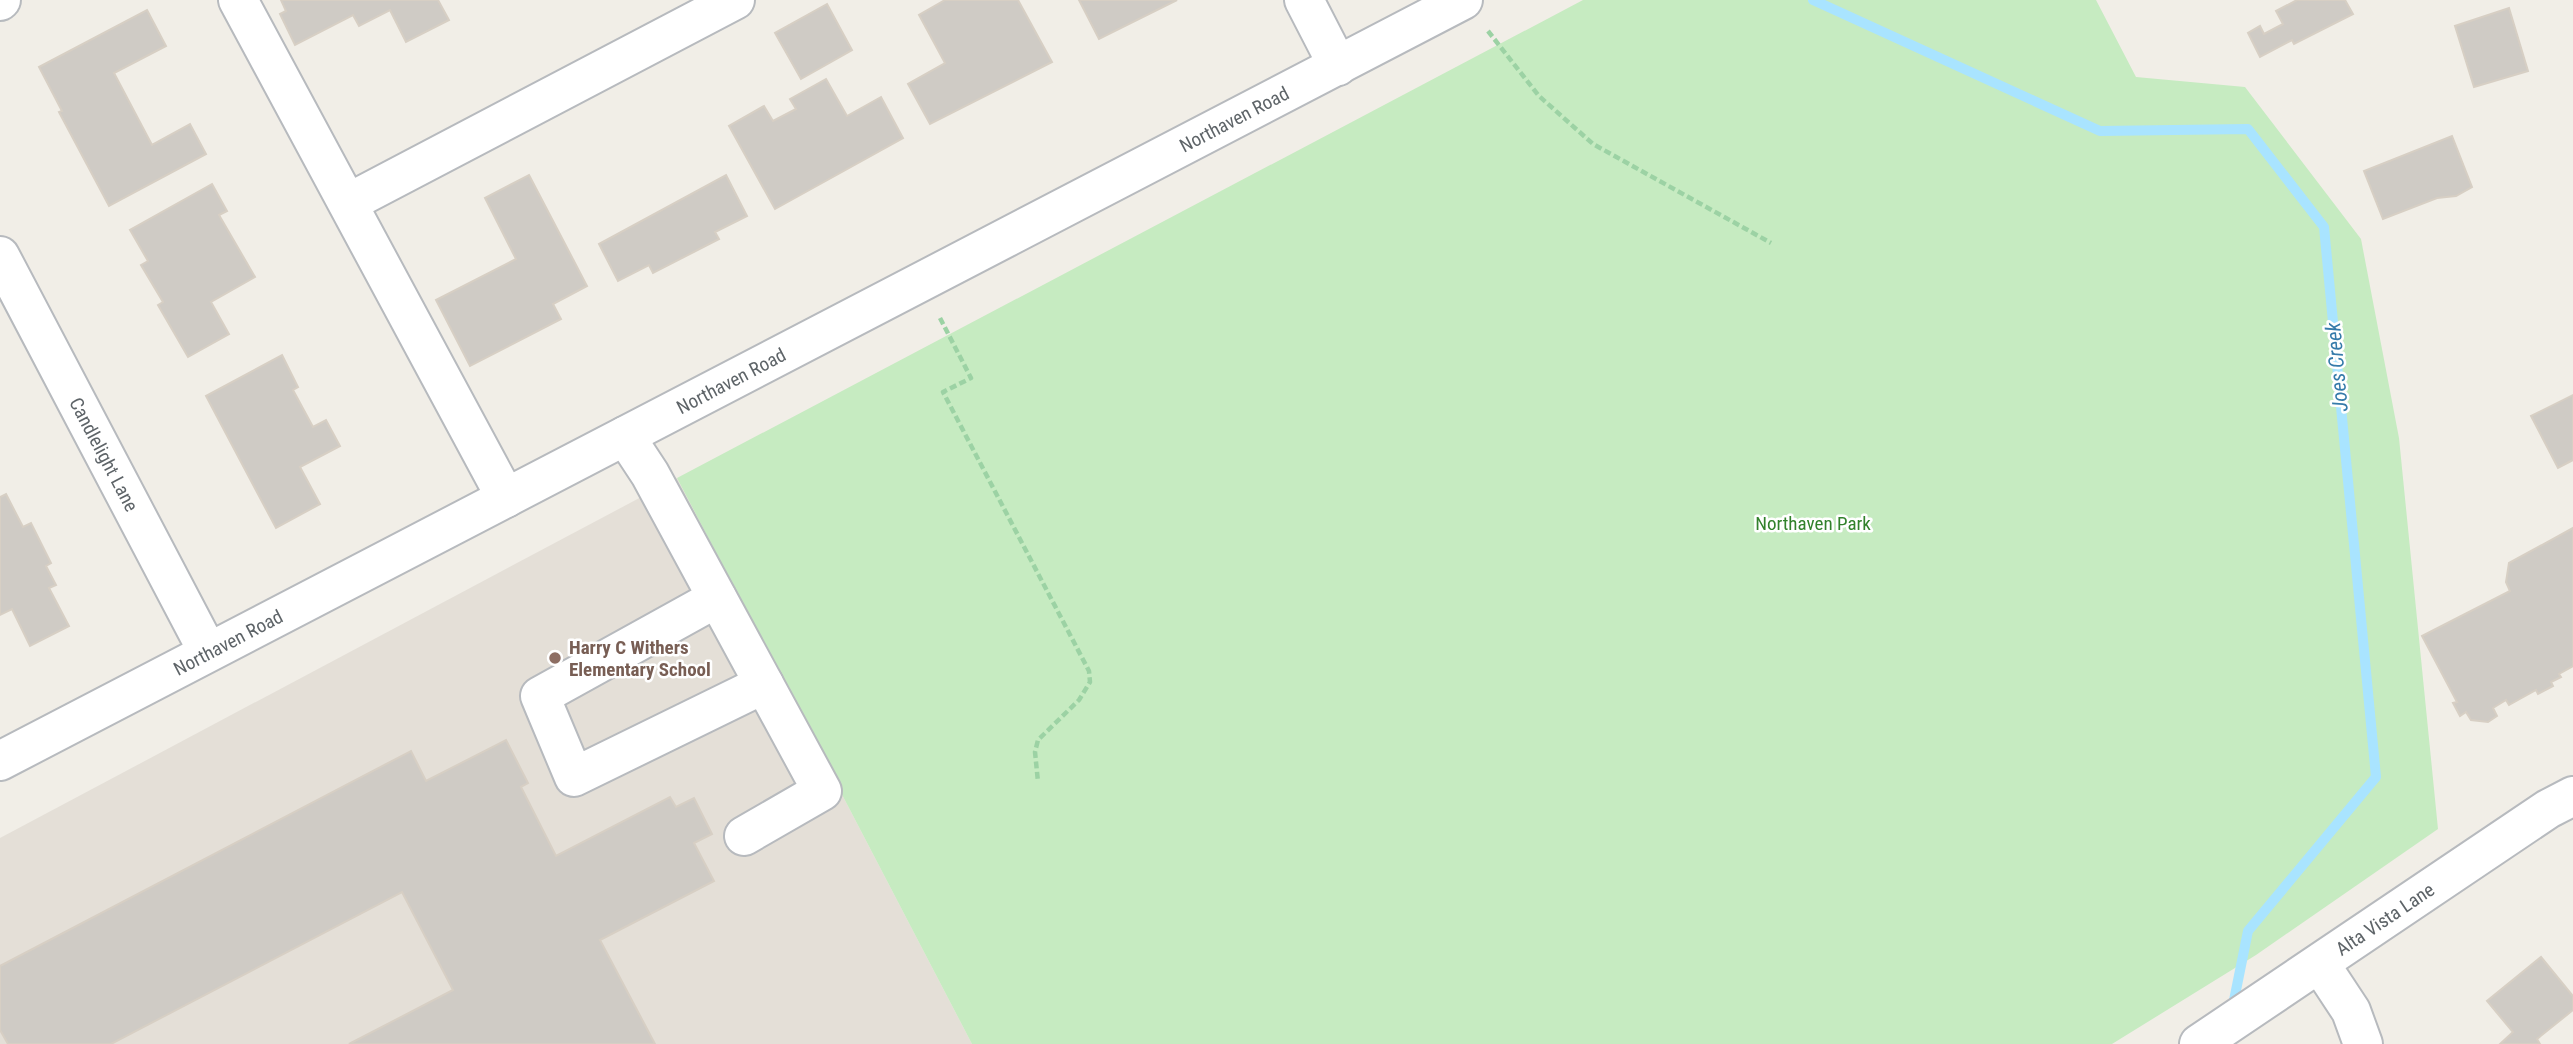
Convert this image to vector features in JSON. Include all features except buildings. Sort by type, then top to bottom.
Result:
[{"type":"street","points":[[238,0],[506,498]]},
{"type":"street","points":[[348,203],[735,0]]},
{"type":"street","points":[[1304,0],[1338,66]]},
{"type":"street","name":"Northaven Road","points":[[0,761],[1463,0]]},
{"type":"street","name":"Candlelight Lane","points":[[0,256],[208,652]]},
{"type":"street","points":[[625,436],[650,474],[822,790],[744,836]]},
{"type":"street","points":[[717,598],[540,696],[574,777],[764,684]]},
{"type":"street","name":"Alta Vista Lane","points":[[2199,1044],[2548,809],[2573,796]]},
{"type":"street","points":[[2306,974],[2351,1011],[2363,1044]]},
{"type":"path","points":[[1488,31],[1539,96],[1593,144],[1771,243]]},
{"type":"path","points":[[940,318],[971,378],[943,392],[1089,671],[1090,682],[1079,700],[1038,740],[1035,752],[1038,782]]},
{"type":"shaded area","name":"Harry C Withers Elementary School","points":[[677,478],[972,1044],[0,1044],[0,838]]},
{"type":"green space","name":"Northaven Park","points":[[1583,0],[2096,0],[2136,77],[2245,87],[2361,239],[2399,438],[2438,829],[2256,955],[2112,1044],[972,1044],[677,478]]},
{"type":"waterway","name":"Joes Creek","points":[[1813,0],[2100,131],[2248,129],[2324,227],[2376,777],[2248,931],[2232,1010]]},
{"type":"place","name":"Harry C Withers Elementary School","points":[[555,658]]}]
